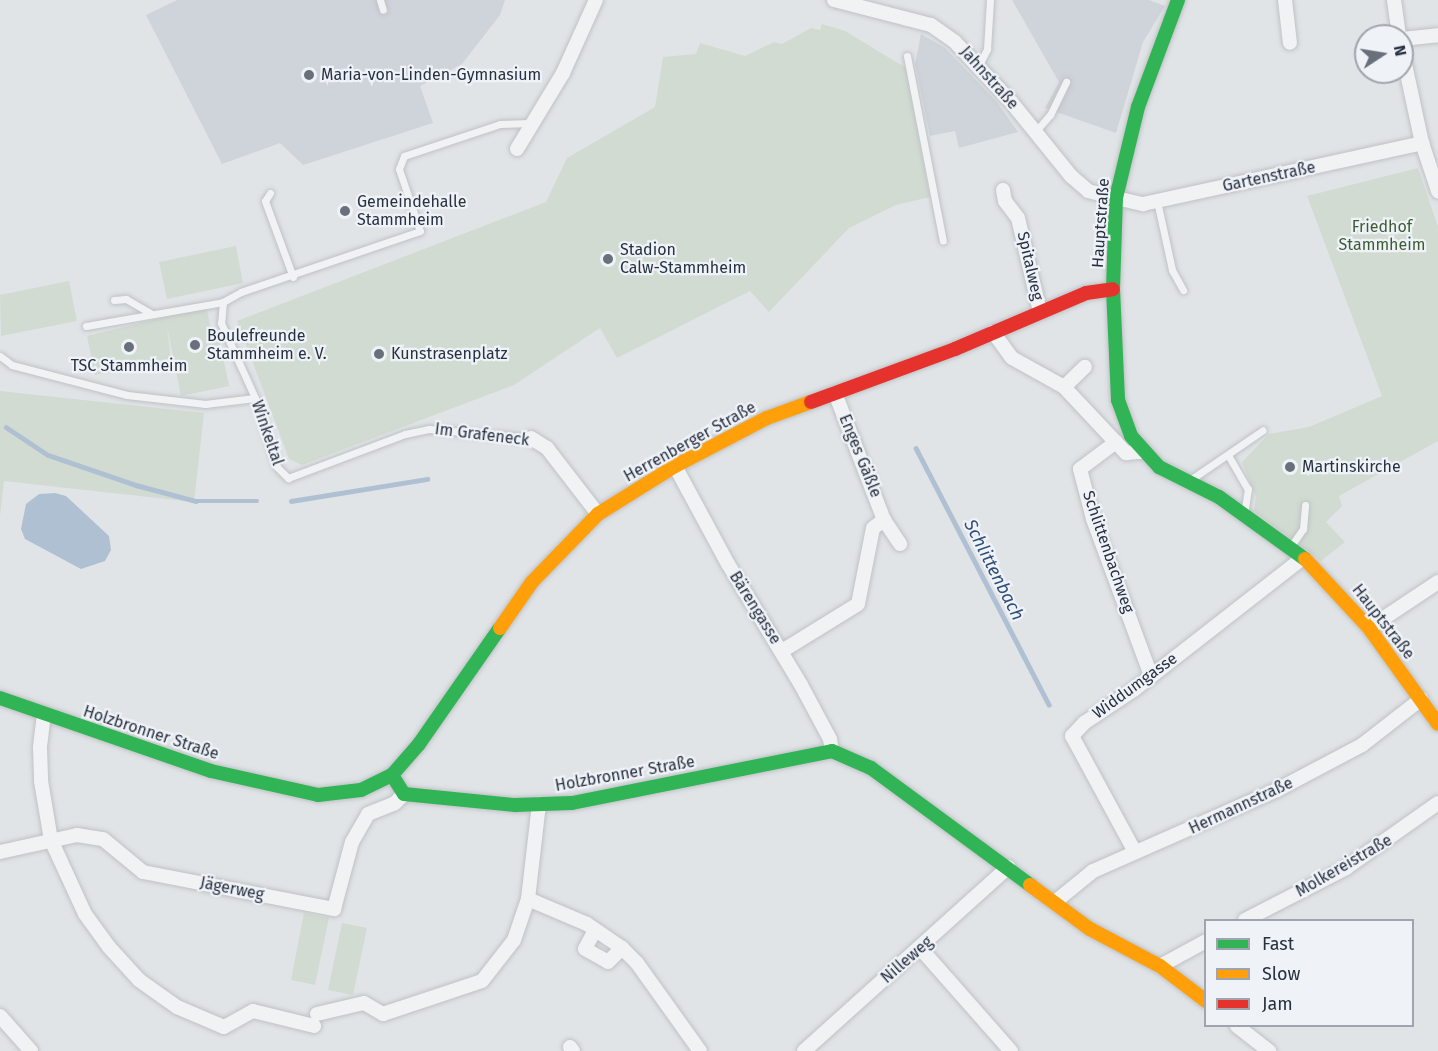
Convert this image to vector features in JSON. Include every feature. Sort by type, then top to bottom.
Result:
[{"type":"street","points":[[517,149],[530,123],[563,73],[596,0]]},
{"type":"street","name":"Jahnstraße","points":[[834,0],[931,25],[979,65],[1079,184],[1116,198]]},
{"type":"street","points":[[1285,0],[1290,43]]},
{"type":"street","points":[[1394,0],[1398,24]]},
{"type":"street","name":"Hauptstraße","points":[[1176,1],[1138,107],[1116,198],[1113,289],[1118,400],[1131,436],[1142,452],[1159,467],[1244,513],[1304,556],[1369,628],[1438,724]]},
{"type":"street","points":[[1414,37],[1438,35]]},
{"type":"street","points":[[1409,84],[1422,143],[1438,191]]},
{"type":"street","name":"Gartenstraße","points":[[1116,198],[1143,204],[1422,143]]},
{"type":"street","name":"Spitalweg","points":[[1003,190],[1005,201],[1018,218],[1040,312]]},
{"type":"street","name":"Herrenberger Straße","points":[[392,775],[419,744],[532,582],[598,514],[675,466],[767,418],[993,332],[1086,293],[1113,289]]},
{"type":"street","name":"Hauptstraße","points":[[993,332],[1012,358],[1064,387],[1126,453],[1142,452]]},
{"type":"street","points":[[1064,387],[1085,367]]},
{"type":"street","name":"Enges Gäßle","points":[[835,393],[884,520],[900,544]]},
{"type":"street","name":"Im Grafeneck","points":[[531,438],[547,448],[598,514]]},
{"type":"street","name":"Schlittenbachweg","points":[[1116,442],[1080,469],[1093,519],[1151,676]]},
{"type":"street","name":"Bärengasse","points":[[675,466],[728,564],[782,651],[830,739],[832,751]]},
{"type":"street","name":"Enges Gäßle","points":[[782,651],[858,604],[873,528],[884,520]]},
{"type":"street","name":"Widdumgasse","points":[[1135,852],[1072,736],[1084,723],[1151,676],[1304,556]]},
{"type":"street","points":[[1369,628],[1438,582]]},
{"type":"street","name":"Holzbronner Straße","points":[[0,698],[211,771],[318,795],[362,790],[392,775]]},
{"type":"street","name":"Hermannstraße","points":[[1055,902],[1093,871],[1169,840],[1288,785],[1362,745],[1421,699]]},
{"type":"street","points":[[44,714],[40,748],[41,781],[51,840],[84,914],[139,980],[177,1007],[224,1027],[254,1011],[315,1020],[364,1003],[383,1014],[482,981],[514,940],[528,899],[539,804]]},
{"type":"street","points":[[832,751],[871,768],[1090,929],[1160,966],[1204,999]]},
{"type":"street","name":"Holzbronner Straße","points":[[404,794],[539,804],[622,795],[832,751]]},
{"type":"street","points":[[392,775],[404,794]]},
{"type":"street","name":"Jägerweg","points":[[0,852],[77,835],[104,839],[143,872],[334,909],[352,842],[368,814],[395,802],[404,794]]},
{"type":"street","name":"Molkereistraße","points":[[1249,919],[1346,868],[1438,803]]},
{"type":"street","name":"Nilleweg","points":[[804,1051],[921,949],[1008,867]]},
{"type":"street","points":[[528,899],[595,930],[622,948],[638,963],[700,1051]]},
{"type":"street","points":[[595,930],[585,949],[608,962],[622,948]]},
{"type":"street","points":[[1160,966],[1204,942]]},
{"type":"street","points":[[921,949],[1011,1051]]},
{"type":"street","points":[[0,1016],[31,1051]]},
{"type":"street","points":[[1238,1027],[1269,1051]]},
{"type":"lane","points":[[380,0],[383,10]]},
{"type":"lane","points":[[979,65],[987,49],[990,0]]},
{"type":"lane","points":[[907,56],[943,241]]},
{"type":"lane","points":[[1035,132],[1050,115],[1066,82]]},
{"type":"lane","points":[[86,326],[223,302],[241,292],[293,277],[420,231],[399,169],[404,156],[500,124],[530,123]]},
{"type":"lane","points":[[270,193],[265,201],[293,277]]},
{"type":"lane","points":[[1156,201],[1172,270],[1183,290]]},
{"type":"lane","points":[[114,300],[126,299],[150,313]]},
{"type":"lane","name":"Winkeltal","points":[[223,302],[221,323],[255,398],[278,467],[288,478],[405,434]]},
{"type":"lane","points":[[0,356],[12,365],[127,395],[205,404],[255,398]]},
{"type":"lane","name":"Im Grafeneck","points":[[405,434],[429,429],[531,438]]},
{"type":"lane","points":[[1188,482],[1263,430]]},
{"type":"lane","points":[[1228,455],[1248,489],[1244,513]]},
{"type":"lane","points":[[1291,547],[1304,529],[1305,504]]},
{"type":"shaded area","name":"Maria-von-Linden-Gymnasium","points":[[177,0],[505,0],[500,15],[462,64],[420,86],[433,123],[303,165],[280,143],[222,164],[146,15]]},
{"type":"shaded area","points":[[1012,0],[1149,0],[1165,6],[1143,42],[1116,133],[1045,108],[1059,82]]},
{"type":"shaded area","points":[[921,34],[945,48],[997,102],[1018,132],[959,148],[955,131],[930,136],[915,64]]},
{"type":"green space","name":"Stadion Calw-Stammheim","points":[[822,24],[845,31],[906,68],[930,197],[896,205],[849,228],[769,312],[750,291],[617,358],[600,328],[514,385],[302,465],[289,459],[237,321],[546,202],[567,158],[655,107],[663,57],[696,54],[700,43],[745,56],[774,42],[782,44],[811,28],[820,30]]},
{"type":"green space","name":"Friedhof Stammheim","points":[[1418,168],[1438,227],[1438,441],[1339,496],[1342,506],[1326,522],[1345,542],[1321,561],[1254,511],[1256,497],[1242,462],[1269,434],[1309,427],[1382,396],[1307,196]]},
{"type":"green space","points":[[236,246],[243,283],[167,299],[159,262]]},
{"type":"green space","name":"TSC Stammheim","points":[[69,281],[77,321],[1,336],[0,295]]},
{"type":"green space","points":[[206,307],[211,328],[217,328],[229,386],[181,396],[167,327],[171,358],[95,375],[87,336]]},
{"type":"green space","points":[[0,391],[204,413],[194,502],[4,481],[0,516]]},
{"type":"green space","points":[[304,913],[329,918],[315,985],[291,980]]},
{"type":"green space","points":[[342,923],[367,928],[353,995],[328,990]]},
{"type":"water","points":[[55,493],[66,496],[109,536],[111,550],[105,561],[81,569],[25,539],[21,529],[26,504],[39,494]]},
{"type":"waterway","points":[[6,427],[48,455],[136,485],[196,501],[257,501]]},
{"type":"waterway","name":"Schlittenbach","points":[[916,448],[1049,705]]},
{"type":"waterway","points":[[291,501],[427,479]]},
{"type":"traffic: fast","points":[[1178,0],[1138,107],[1116,198],[1113,289],[1118,400],[1131,436],[1159,467],[1219,497],[1305,559]]},
{"type":"traffic: fast","points":[[0,698],[211,771],[318,795],[361,790],[392,775],[419,744],[500,628]]},
{"type":"traffic: fast","points":[[392,775],[404,794],[515,805],[572,803],[832,751],[871,768],[1030,885]]},
{"type":"traffic: slow","points":[[500,628],[532,582],[598,514],[675,466],[767,418],[811,402]]},
{"type":"traffic: slow","points":[[1305,559],[1369,628],[1438,724]]},
{"type":"traffic: slow","points":[[1030,885],[1090,929],[1160,966],[1204,999]]},
{"type":"traffic: jam","points":[[811,402],[955,349],[1086,293],[1113,289]]},
{"type":"place","name":"Maria-von-Linden-Gymnasium","points":[[309,75]]},
{"type":"place","name":"Gemeindehalle Stammheim","points":[[345,211]]},
{"type":"place","name":"Stadion Calw-Stammheim","points":[[608,259]]},
{"type":"place","name":"Boulefreunde Stammheim e. V.","points":[[195,345]]},
{"type":"place","name":"TSC Stammheim","points":[[129,347]]},
{"type":"place","name":"Kunstrasenplatz","points":[[379,354]]},
{"type":"place","name":"Martinskirche","points":[[1290,467]]}]
